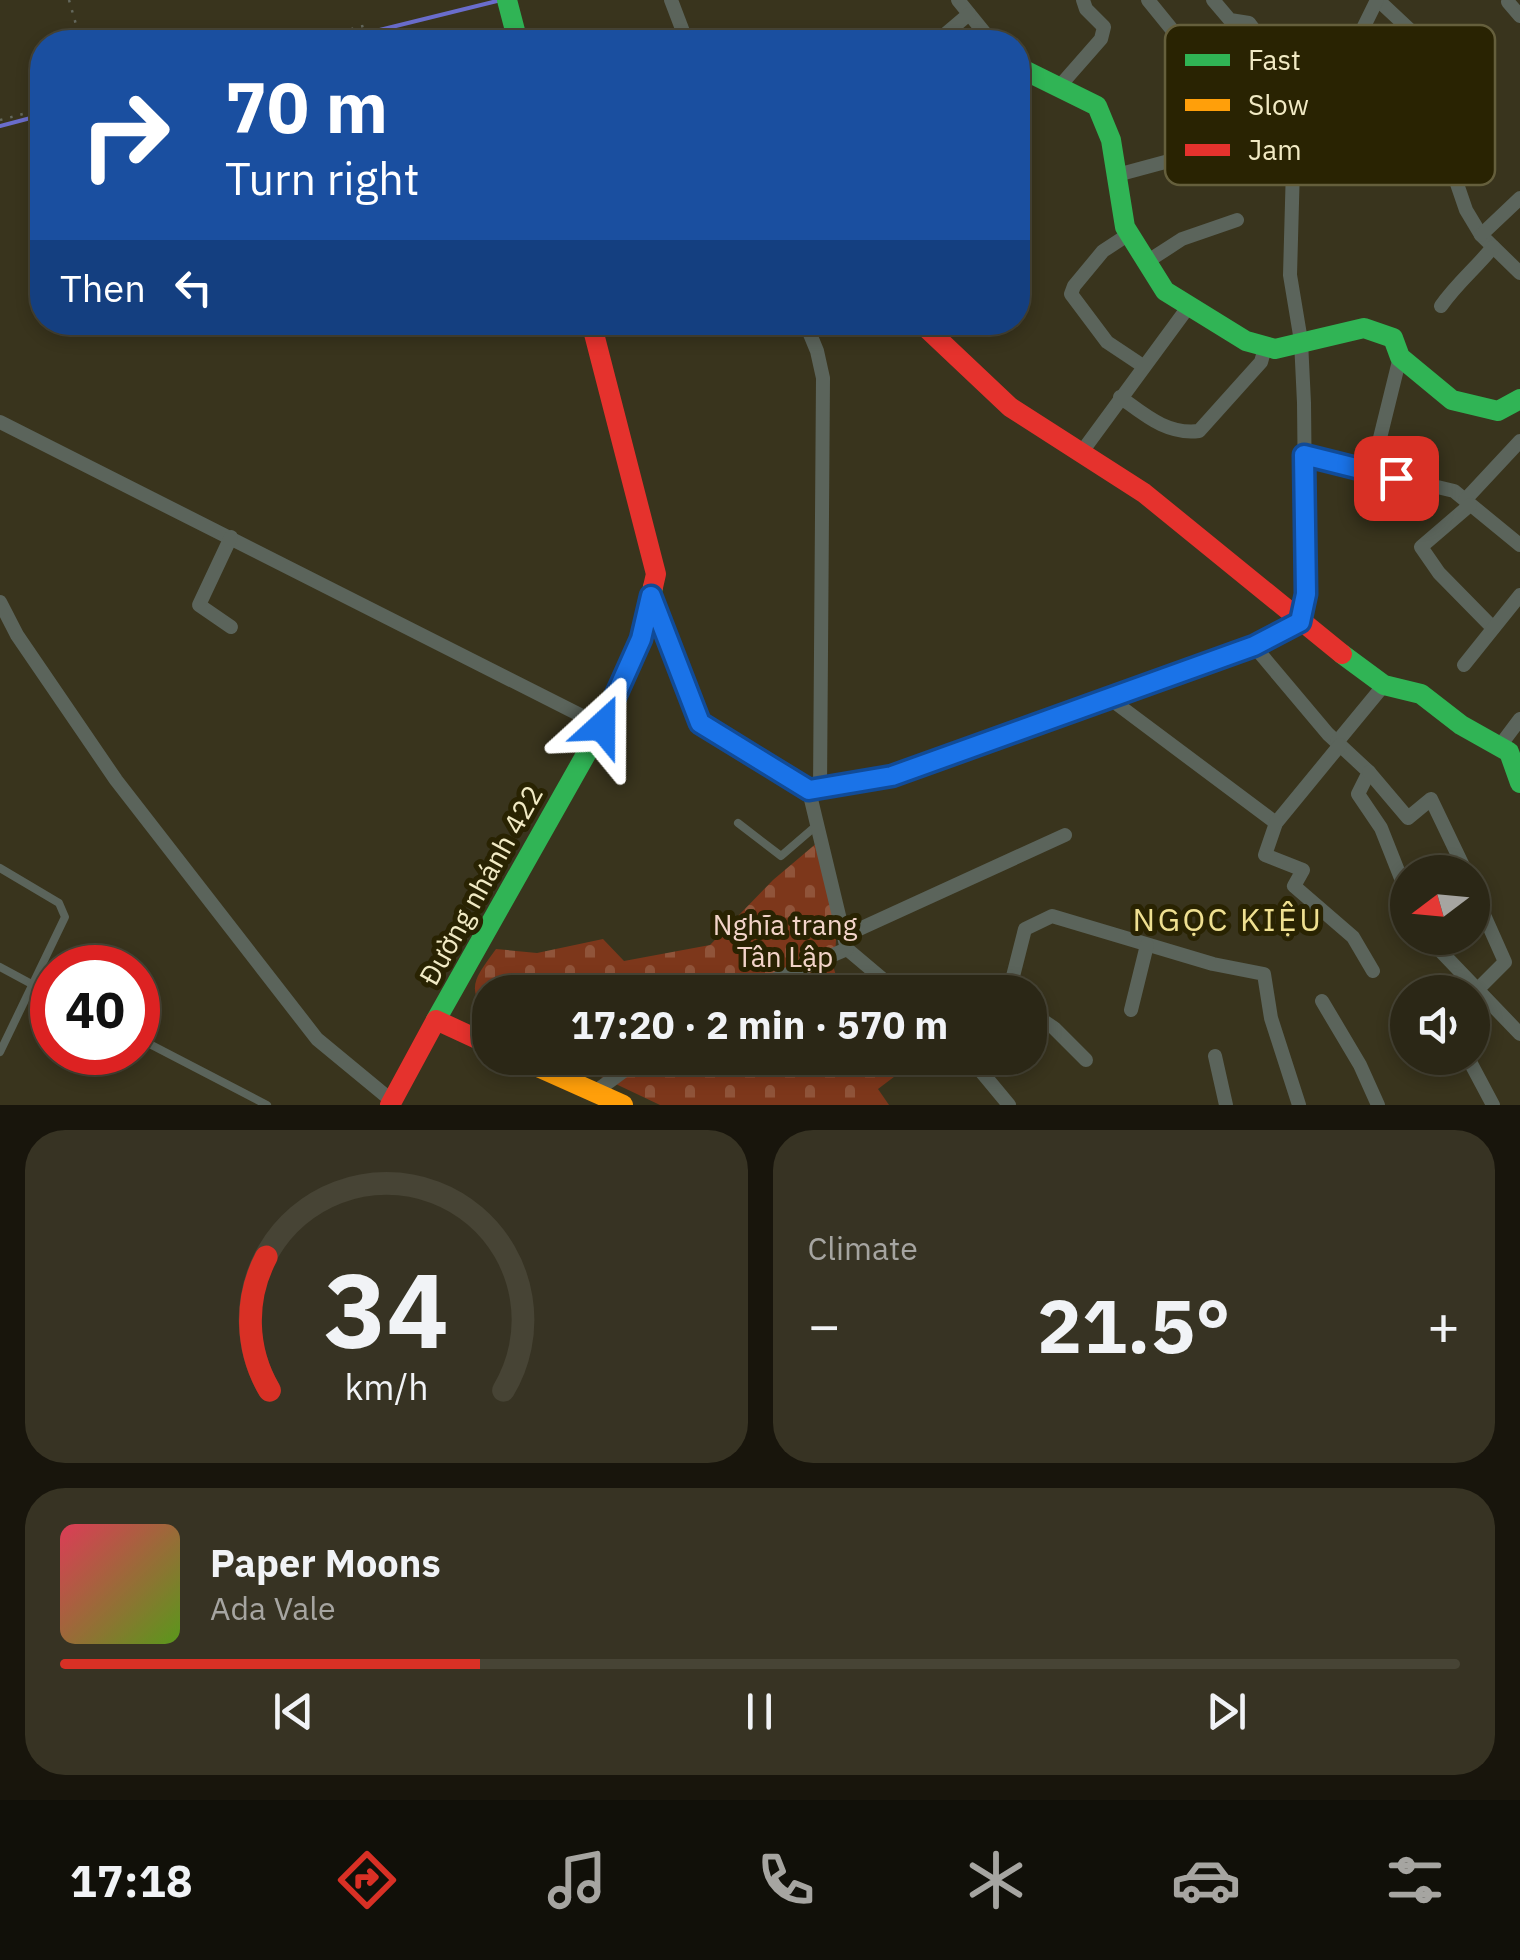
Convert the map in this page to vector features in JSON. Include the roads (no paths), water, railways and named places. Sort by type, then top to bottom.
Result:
[{"type":"street","points":[[670,0],[683,30]]},
{"type":"street","points":[[958,0],[982,30]]},
{"type":"street","points":[[1058,88],[1101,38],[1104,27],[1086,9],[1084,0]]},
{"type":"street","points":[[1148,0],[1168,25]]},
{"type":"street","points":[[1213,0],[1230,20],[1250,25]]},
{"type":"street","points":[[1364,25],[1377,0],[1404,25]]},
{"type":"street","points":[[1505,4],[1520,16]]},
{"type":"street","points":[[950,30],[969,14]]},
{"type":"street","points":[[1030,74],[1096,106],[1111,140],[1129,234],[1165,291],[1246,341],[1265,348],[1364,328],[1393,338],[1400,357],[1452,400],[1498,411],[1520,400]]},
{"type":"street","points":[[1117,175],[1165,162]]},
{"type":"street","points":[[1292,185],[1290,274],[1300,341],[1304,455],[1306,594],[1300,622]]},
{"type":"street","points":[[1457,185],[1481,235],[1520,273]]},
{"type":"street","points":[[1481,235],[1520,198]]},
{"type":"street","points":[[1145,262],[1182,239],[1238,220]]},
{"type":"street","points":[[1129,234],[1103,251],[1071,294],[1108,342],[1143,366]]},
{"type":"street","points":[[1441,306],[1460,279],[1476,268],[1493,247]]},
{"type":"street","points":[[1081,452],[1189,306]]},
{"type":"street","name":"Đường nhánh 422","points":[[391,1103],[602,726],[641,639],[656,574],[594,335]]},
{"type":"street","points":[[810,335],[823,378],[817,825],[846,943],[880,975]]},
{"type":"street","points":[[934,335],[1010,408],[1144,493],[1300,622],[1384,685],[1420,694],[1509,752],[1520,783]]},
{"type":"street","points":[[1120,397],[1153,421],[1180,434],[1199,431],[1261,362],[1265,348]]},
{"type":"street","points":[[1368,470],[1400,357]]},
{"type":"street","points":[[0,422],[602,726]]},
{"type":"street","points":[[1493,628],[1439,573],[1421,547],[1468,502],[1520,441]]},
{"type":"street","points":[[1304,455],[1454,491],[1520,545]]},
{"type":"street","points":[[231,537],[199,605],[232,627]]},
{"type":"street","points":[[1464,665],[1520,595]]},
{"type":"street","points":[[651,596],[700,723],[815,790],[892,776],[1254,646],[1300,622]]},
{"type":"street","points":[[0,602],[116,780],[317,1039],[391,1103]]},
{"type":"street","points":[[1254,646],[1408,818],[1431,799],[1458,855]]},
{"type":"street","points":[[1373,971],[1353,937],[1294,886],[1303,870],[1265,855],[1276,823],[1384,685]]},
{"type":"street","points":[[1109,698],[1276,823]]},
{"type":"street","points":[[1499,748],[1520,719]]},
{"type":"street","points":[[1369,772],[1358,794],[1382,828],[1392,855]]},
{"type":"street","points":[[780,975],[1064,835]]},
{"type":"street","points":[[1013,975],[1025,929],[1052,916],[1264,974],[1270,1018],[1299,1105]]},
{"type":"street","points":[[1490,927],[1506,962],[1490,977]]},
{"type":"street","points":[[1131,1010],[1147,944]]},
{"type":"street","points":[[1444,955],[1462,975]]},
{"type":"street","points":[[1322,1001],[1360,1065],[1378,1105]]},
{"type":"street","points":[[1490,1004],[1520,1034]]},
{"type":"street","points":[[436,1020],[472,1037]]},
{"type":"street","points":[[1047,1023],[1086,1060]]},
{"type":"street","points":[[1214,1056],[1226,1105]]},
{"type":"street","points":[[556,1075],[623,1105]]},
{"type":"street","points":[[594,1092],[618,1075]]},
{"type":"street","points":[[985,1075],[1009,1105]]},
{"type":"street","points":[[1477,1075],[1492,1105]]},
{"type":"lane","points":[[738,823],[780,856],[817,825]]},
{"type":"lane","points":[[0,868],[59,903],[65,913],[64,924],[54,945]]},
{"type":"lane","points":[[0,968],[30,983]]},
{"type":"lane","points":[[0,1052],[30,993]]},
{"type":"lane","points":[[160,1049],[267,1105]]},
{"type":"waterway","points":[[380,30],[501,0]]},
{"type":"waterway","points":[[0,126],[30,118]]},
{"type":"district","name":"NGỌC KIỆU","points":[[1228,920]]},
{"type":"park label","name":"Nghĩa trang Tân Lập","points":[[785,941]]}]
